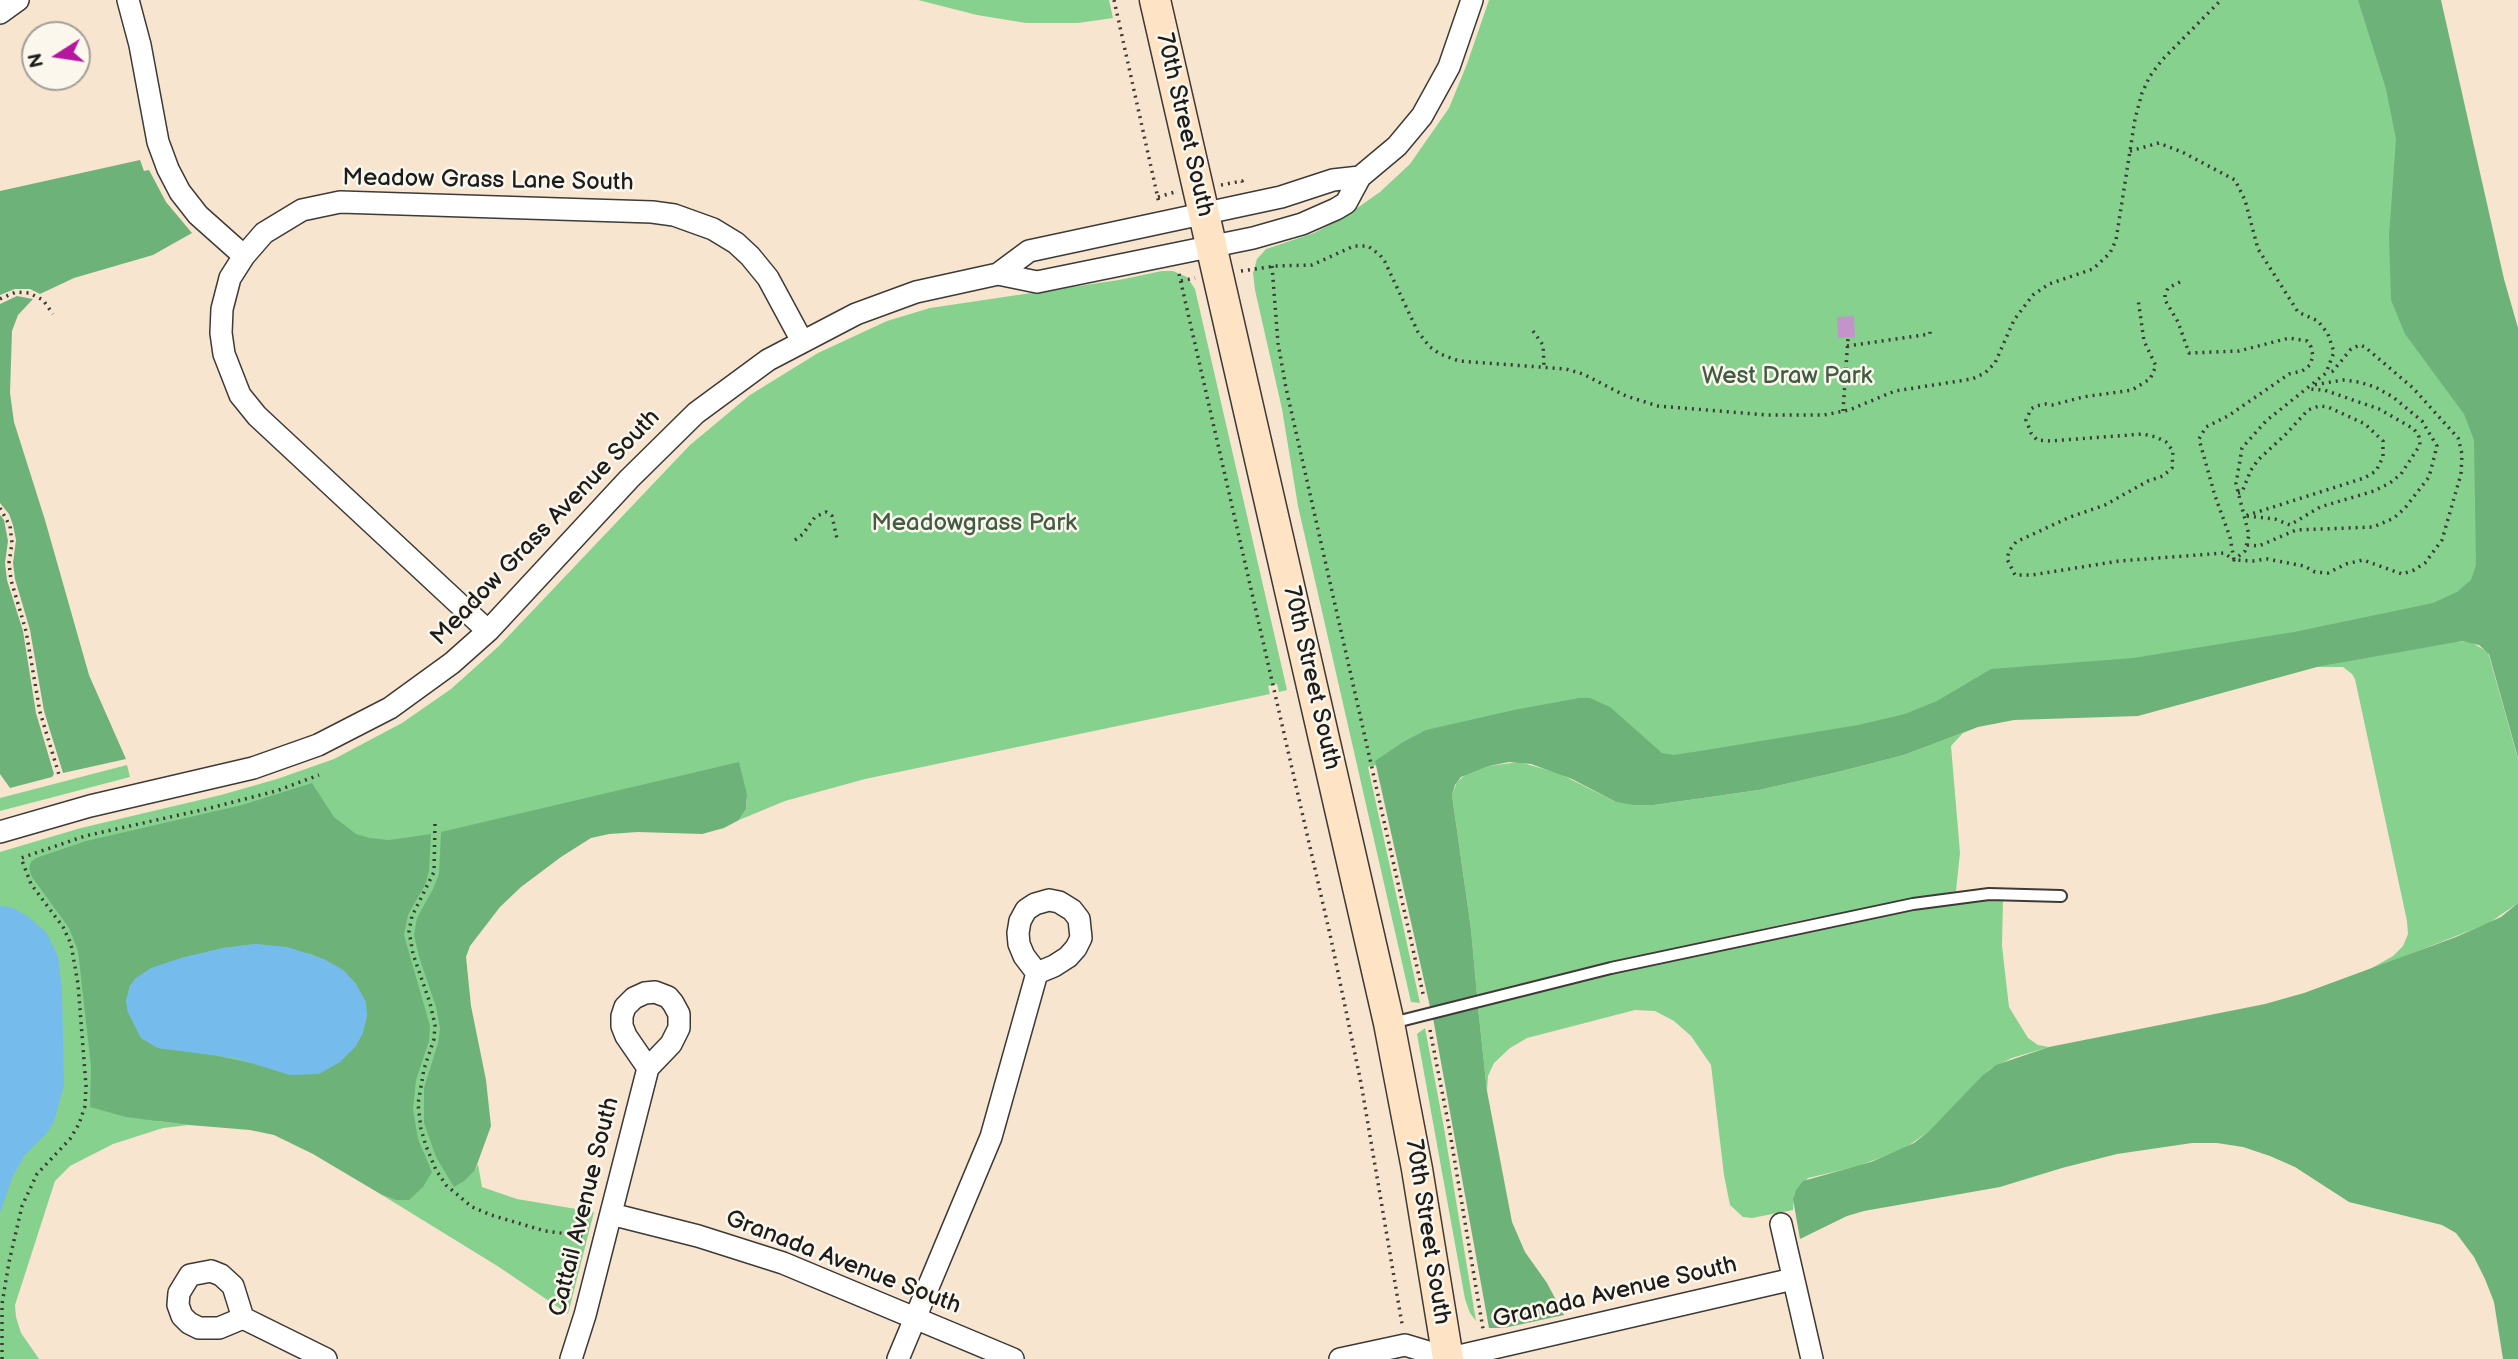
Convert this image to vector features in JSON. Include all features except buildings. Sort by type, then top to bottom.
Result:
[{"type":"main road","name":"70th Street South","points":[[1155,0],[1389,1023],[1415,1158],[1447,1359]]},
{"type":"street","points":[[0,13],[18,0]]},
{"type":"street","points":[[128,0],[140,45],[158,142],[168,169],[198,215],[244,256]]},
{"type":"street","name":"Meadow Grass Avenue South","points":[[998,274],[1037,282],[1277,232],[1320,217],[1346,203],[1360,177],[1397,146],[1430,103],[1449,67],[1472,0]]},
{"type":"street","name":"Meadow Grass Avenue South","points":[[0,832],[90,806],[244,770],[318,745],[362,724],[407,697],[488,631],[621,488],[690,419],[768,360],[856,314],[898,297],[998,274],[1029,251],[1281,197],[1333,180],[1360,177]]},
{"type":"street","name":"Meadow Grass Lane South","points":[[488,631],[257,416],[240,395],[224,354],[221,321],[223,300],[230,278],[264,233],[289,216],[314,206],[340,202],[652,212],[674,215],[713,229],[736,243],[750,256],[772,285],[802,341]]},
{"type":"street","points":[[898,1359],[992,1137],[1037,973]]},
{"type":"street","name":"Cattail Avenue South","points":[[571,1359],[648,1068]]},
{"type":"street","name":"Granada Avenue South","points":[[611,1214],[764,1256],[1013,1359]]},
{"type":"street","points":[[1781,1224],[1812,1359]]},
{"type":"street","name":"Granada Avenue South","points":[[1340,1359],[1405,1345],[1447,1359],[1793,1279]]},
{"type":"street","points":[[243,1318],[326,1359]]},
{"type":"lane","points":[[1389,1023],[1611,968],[1913,904],[1989,894],[2061,896]]},
{"type":"path","points":[[1114,0],[1158,197]]},
{"type":"path","points":[[1259,268],[1312,265],[1354,246],[1368,246],[1380,255],[1415,326],[1426,343],[1437,352],[1459,361],[1544,366],[1577,372],[1626,396],[1657,406],[1784,416],[1824,415],[1843,411],[1895,391],[1965,381],[1990,369],[1999,357],[2014,320],[2033,295],[2049,284],[2093,269],[2110,253],[2116,240],[2137,106],[2150,76],[2162,60],[2221,0]]},
{"type":"path","points":[[2130,151],[2159,143],[2235,180],[2245,200],[2259,249],[2270,269],[2298,312],[2318,321],[2328,334],[2334,352],[2326,373]]},
{"type":"path","points":[[1272,266],[1278,343],[1286,388],[1427,1014],[1481,1318]]},
{"type":"path","points":[[1181,281],[1331,939],[1361,1083],[1401,1314]]},
{"type":"path","points":[[2180,282],[2168,288],[2165,300],[2178,322],[2189,353],[2239,351],[2289,338],[2306,341],[2313,356],[2310,365],[2302,371],[2289,374],[2228,416],[2206,427],[2199,439],[2230,537],[2234,559]]},
{"type":"path","points":[[0,299],[16,292],[29,293],[43,300],[53,314]]},
{"type":"path","points":[[2138,299],[2144,341],[2155,366],[2150,379],[2132,390],[2036,406],[2031,409],[2026,420],[2037,440],[2143,434],[2156,437],[2166,442],[2173,451],[2172,468],[2163,476],[2148,481],[2105,505],[2025,537],[2009,551],[2007,559],[2015,575],[2022,577],[2119,561],[2224,552],[2234,559],[2267,559],[2328,573],[2346,564],[2363,560],[2402,574],[2425,563],[2442,540],[2461,474],[2462,454],[2458,438],[2413,388],[2365,347],[2360,345],[2351,349],[2333,371],[2326,373],[2266,421],[2242,448],[2236,484],[2249,535],[2245,551],[2234,559]]},
{"type":"path","points":[[1847,346],[1930,334],[1930,328]]},
{"type":"path","points":[[1533,331],[1544,345],[1544,366]]},
{"type":"path","points":[[1843,411],[1848,338]]},
{"type":"path","points":[[2247,545],[2259,546],[2296,530],[2373,527],[2394,518],[2429,477],[2437,446],[2422,421],[2393,397],[2375,387],[2343,380],[2310,387]]},
{"type":"path","points":[[2245,516],[2275,519],[2290,525],[2320,507],[2374,491],[2390,484],[2401,474],[2420,445],[2414,429],[2379,409],[2310,387]]},
{"type":"path","points":[[2238,493],[2242,492],[2258,460],[2308,410],[2319,406],[2338,411],[2365,424],[2383,441],[2383,457],[2376,471],[2364,478],[2245,516]]},
{"type":"path","points":[[0,508],[10,526],[11,579],[26,631],[40,712],[60,778]]},
{"type":"path","points":[[794,540],[803,534],[815,517],[826,512],[832,516],[837,539]]},
{"type":"path","points":[[2,1359],[2,1304],[22,1206],[37,1174],[75,1132],[83,1115],[86,1096],[86,1066],[78,984],[71,944],[63,927],[31,884],[21,858],[85,836],[276,791],[319,775]]},
{"type":"path","points":[[435,824],[434,872],[412,916],[409,930],[413,954],[435,1025],[418,1104],[426,1146],[441,1178],[465,1203],[491,1215],[544,1231],[583,1236]]},
{"type":"green space","points":[[918,0],[1109,0],[1113,18],[1078,23],[1026,23],[977,15]]},
{"type":"green space","name":"West Draw Park","points":[[1489,0],[2432,0],[2518,611],[1631,793],[1615,713],[1368,767],[1420,1003],[1411,1002],[1298,506],[1282,409],[1253,273],[1257,259],[1266,249],[1314,233],[1343,218],[1380,192],[1410,164],[1449,108]]},
{"type":"green space","points":[[2358,0],[2441,0],[2504,279],[2518,328],[2518,758],[2489,654],[2479,645],[2462,641],[2317,667],[2138,716],[2014,720],[1978,727],[1904,755],[1838,772],[1759,790],[1654,805],[1616,802],[1572,779],[1531,764],[1509,762],[1489,766],[1461,777],[1452,795],[1471,929],[1477,995],[1430,1007],[1375,761],[1426,730],[1514,710],[1590,698],[1610,707],[1662,753],[1673,755],[1858,725],[1905,714],[1937,701],[1991,669],[2133,658],[2294,632],[2433,603],[2457,592],[2471,580],[2476,565],[2474,440],[2464,414],[2405,334],[2391,300],[2389,236],[2396,139],[2386,89]]},
{"type":"green space","points":[[140,160],[144,171],[149,170],[166,202],[192,233],[153,255],[74,278],[40,294],[30,289],[15,289],[0,295],[0,191]]},
{"type":"green space","name":"Meadowgrass Park","points":[[1173,271],[1187,277],[1195,289],[1287,690],[1279,692],[1277,684],[1268,686],[1270,694],[865,779],[785,801],[739,820],[746,809],[747,798],[581,834],[449,938],[475,1170],[478,1164],[482,1187],[517,1199],[594,1212],[568,1314],[499,1267],[382,1195],[394,1199],[222,1091],[157,1121],[189,1125],[163,1128],[113,1144],[70,1166],[55,1181],[15,1305],[21,1333],[39,1359],[0,1359],[0,852],[81,828],[277,779],[334,759],[402,723],[451,689],[499,646],[690,445],[750,395],[818,353],[887,321],[930,308],[1119,280]]},
{"type":"green space","points":[[17,296],[33,299],[18,315],[12,331],[10,393],[14,422],[89,675],[126,759],[63,773],[44,711],[30,630],[15,579],[13,563],[16,540],[13,525],[9,514],[0,503],[0,304]]},
{"type":"green space","points":[[0,515],[4,520],[8,541],[5,563],[7,580],[23,631],[36,713],[54,774],[52,777],[10,788],[0,774]]},
{"type":"green space","points":[[2457,641],[2471,642],[2488,652],[2518,759],[2518,903],[2489,923],[2365,972],[2393,956],[2403,946],[2408,934],[2407,921],[2355,679],[2343,667],[2317,667]]},
{"type":"green space","points":[[1978,727],[1963,733],[1951,746],[1960,853],[1956,891],[1798,921],[1576,970],[1477,995],[1471,929],[1452,795],[1457,782],[1465,775],[1489,766],[1519,762],[1558,773],[1616,802],[1654,805],[1759,790],[1838,772],[1904,755]]},
{"type":"green space","points":[[739,762],[747,795],[746,809],[739,820],[724,828],[702,834],[638,832],[591,838],[521,887],[500,907],[470,946],[466,957],[471,1006],[486,1080],[491,1126],[475,1170],[454,1187],[436,1157],[424,1123],[424,1088],[440,1029],[414,935],[417,918],[439,874],[441,832]]},
{"type":"green space","points":[[127,765],[130,777],[0,811],[0,798]]},
{"type":"green space","points":[[312,783],[334,817],[356,834],[389,840],[431,834],[429,871],[425,885],[408,915],[404,935],[430,1026],[429,1041],[416,1080],[413,1109],[418,1139],[432,1172],[423,1187],[409,1200],[396,1200],[382,1195],[313,1154],[274,1135],[126,1117],[90,1107],[91,1066],[78,951],[69,928],[32,877],[29,868],[31,862],[86,841],[242,805]],"holes":[[[256,944],[311,954],[343,970],[356,984],[367,1015],[363,1032],[355,1047],[256,1064],[214,1055],[158,1048],[141,1038],[128,1012],[126,1001],[130,986],[136,978],[182,958],[223,948]]]},
{"type":"green space","points":[[2003,899],[2002,946],[2009,1007],[2028,1038],[2038,1045],[2049,1047],[2012,1058],[1990,1069],[1928,1132],[1905,1148],[1859,1166],[1808,1178],[1794,1195],[1793,1210],[1752,1218],[1743,1217],[1730,1205],[1711,1065],[1691,1036],[1674,1021],[1655,1011],[1635,1010],[1527,1038],[1510,1048],[1494,1063],[1488,1076],[1487,1091],[1478,1007],[1612,974],[1858,921],[1937,906]]},
{"type":"green space","points":[[2518,903],[2518,1359],[2503,1359],[2494,1302],[2474,1257],[2456,1233],[2442,1225],[2349,1202],[2295,1167],[2243,1147],[2192,1143],[2117,1154],[2000,1187],[1864,1211],[1847,1216],[1800,1239],[1793,1199],[1803,1181],[1871,1162],[1914,1143],[1996,1065],[2049,1047],[2265,1004],[2304,993],[2456,937],[2501,917]]},
{"type":"green space","points":[[1478,1007],[1487,1091],[1512,1222],[1525,1252],[1547,1283],[1564,1315],[1504,1328],[1489,1328],[1433,1018]]},
{"type":"green space","points":[[1425,1028],[1476,1321],[1465,1299],[1417,1034]]},
{"type":"water","points":[[0,906],[11,907],[27,916],[46,932],[58,956],[62,990],[64,1085],[54,1122],[25,1155],[13,1176],[0,1213]]},
{"type":"water","points":[[256,944],[287,947],[324,959],[343,970],[356,984],[366,1002],[367,1015],[363,1033],[355,1047],[340,1062],[319,1074],[290,1075],[234,1058],[158,1048],[141,1038],[128,1012],[126,1001],[130,986],[136,978],[151,968],[181,958],[223,948]]}]
